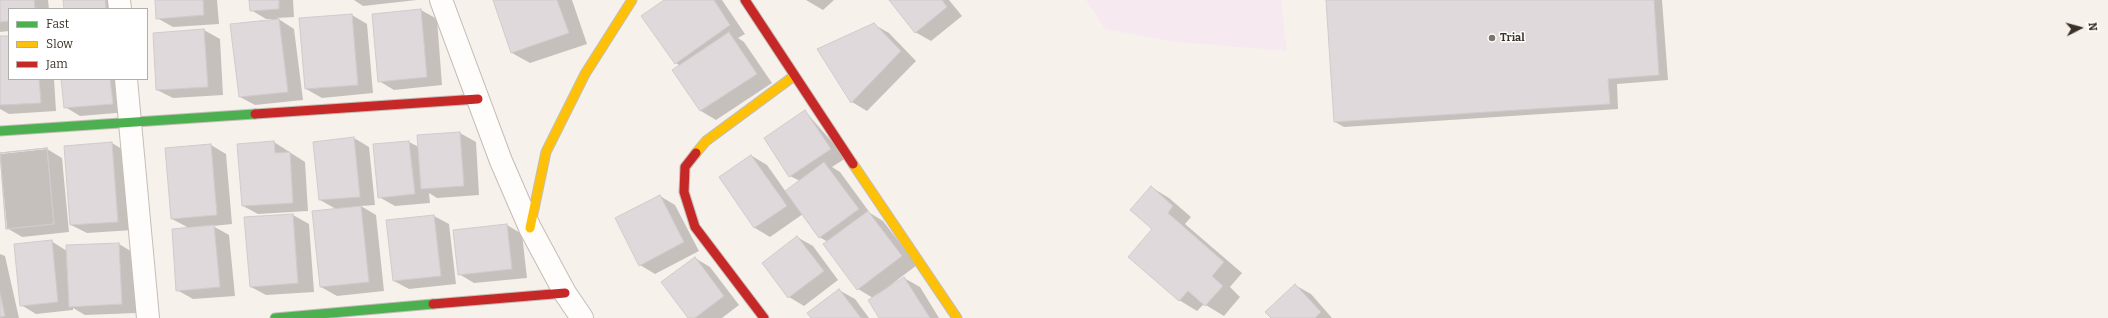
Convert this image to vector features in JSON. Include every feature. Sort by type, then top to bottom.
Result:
[{"type":"street","points":[[441,0],[501,161],[530,228],[565,292],[582,318]]},
{"type":"street","points":[[530,228],[546,152],[585,74],[632,0]]},
{"type":"street","points":[[745,0],[794,76],[957,318]]},
{"type":"street","points":[[764,318],[695,226],[684,192],[685,167],[706,141],[794,76]]},
{"type":"street","points":[[126,80],[148,318]]},
{"type":"street","points":[[0,131],[478,99]]},
{"type":"street","points":[[275,318],[565,292]]},
{"type":"shaded area","points":[[1086,0],[1281,0],[1287,51],[1177,42],[1105,29]]},
{"type":"building","points":[[0,0],[34,0],[35,8],[8,8],[8,21],[0,22]]},
{"type":"building","points":[[63,0],[105,0],[106,8],[64,8]]},
{"type":"building","points":[[155,0],[203,0],[204,15],[156,19]]},
{"type":"building","points":[[249,0],[279,0],[279,9],[250,11]]},
{"type":"building","points":[[493,0],[557,0],[569,33],[511,53]]},
{"type":"building","points":[[664,0],[714,0],[730,25],[675,64],[641,16]]},
{"type":"building","points":[[889,0],[942,0],[947,7],[915,33]]},
{"type":"building","name":"Trial","points":[[1326,0],[1654,0],[1659,75],[1608,79],[1610,104],[1334,122]]},
{"type":"building","points":[[421,9],[427,77],[378,82],[372,14]]},
{"type":"building","points":[[352,14],[358,85],[305,89],[299,18]]},
{"type":"building","points":[[279,19],[288,92],[239,97],[230,24]]},
{"type":"building","points":[[874,23],[901,51],[851,103],[817,49]]},
{"type":"building","points":[[204,29],[208,87],[156,90],[153,33]]},
{"type":"building","points":[[729,32],[757,74],[700,111],[672,70]]},
{"type":"building","points":[[0,36],[8,36],[8,80],[39,80],[41,103],[0,105]]},
{"type":"building","points":[[61,80],[110,80],[113,104],[64,108]]},
{"type":"building","points":[[805,110],[831,149],[789,177],[764,138]]},
{"type":"building","points":[[460,132],[464,186],[421,189],[417,135]]},
{"type":"building","points":[[354,137],[360,197],[319,200],[313,142]]},
{"type":"building","points":[[274,141],[275,153],[290,152],[293,203],[242,206],[237,144]]},
{"type":"building","points":[[409,141],[415,194],[378,198],[373,144]]},
{"type":"building","points":[[112,142],[118,222],[70,225],[64,146]]},
{"type":"building","points":[[211,144],[217,215],[171,219],[165,148]]},
{"type":"building","points":[[47,148],[54,224],[6,229],[0,153]]},
{"type":"building","points":[[47,148],[54,224],[6,229],[0,153]]},
{"type":"building","points":[[751,155],[787,206],[754,228],[719,177]]},
{"type":"building","points":[[824,162],[859,209],[819,238],[785,191]]},
{"type":"building","points":[[1151,186],[1173,206],[1168,213],[1224,262],[1212,276],[1223,286],[1205,306],[1188,291],[1179,301],[1128,257],[1152,229],[1130,210]]},
{"type":"building","points":[[660,195],[684,242],[639,266],[615,218]]},
{"type":"building","points":[[361,206],[369,282],[320,287],[312,211]]},
{"type":"building","points":[[868,211],[902,256],[857,290],[823,244]]},
{"type":"building","points":[[293,214],[298,283],[250,287],[244,217]]},
{"type":"building","points":[[434,215],[441,276],[393,281],[386,220]]},
{"type":"building","points":[[507,224],[512,269],[458,275],[453,230]]},
{"type":"building","points":[[214,225],[220,287],[176,291],[172,229]]},
{"type":"building","points":[[797,236],[824,271],[788,298],[762,263]]},
{"type":"building","points":[[52,240],[58,302],[20,306],[14,244]]},
{"type":"building","points":[[119,243],[122,304],[69,307],[66,245]]},
{"type":"building","points":[[695,257],[724,296],[695,318],[688,318],[661,282]]},
{"type":"building","points":[[904,277],[930,318],[879,318],[868,300]]},
{"type":"building","points":[[1295,284],[1321,312],[1315,318],[1271,318],[1265,312]]},
{"type":"building","points":[[839,289],[861,318],[811,318],[807,313]]},
{"type":"building","points":[[0,293],[5,316],[0,317]]},
{"type":"traffic: fast","points":[[0,131],[255,114]]},
{"type":"traffic: fast","points":[[275,318],[433,304]]},
{"type":"traffic: slow","points":[[530,228],[546,152],[585,74],[632,0]]},
{"type":"traffic: slow","points":[[696,153],[706,141],[794,76]]},
{"type":"traffic: slow","points":[[853,164],[957,318]]},
{"type":"traffic: jam","points":[[745,0],[853,164]]},
{"type":"traffic: jam","points":[[255,114],[478,99]]},
{"type":"traffic: jam","points":[[696,153],[685,167],[684,192],[695,227],[764,318]]},
{"type":"traffic: jam","points":[[433,304],[565,293]]},
{"type":"place","name":"Trial","points":[[1492,38]]}]
